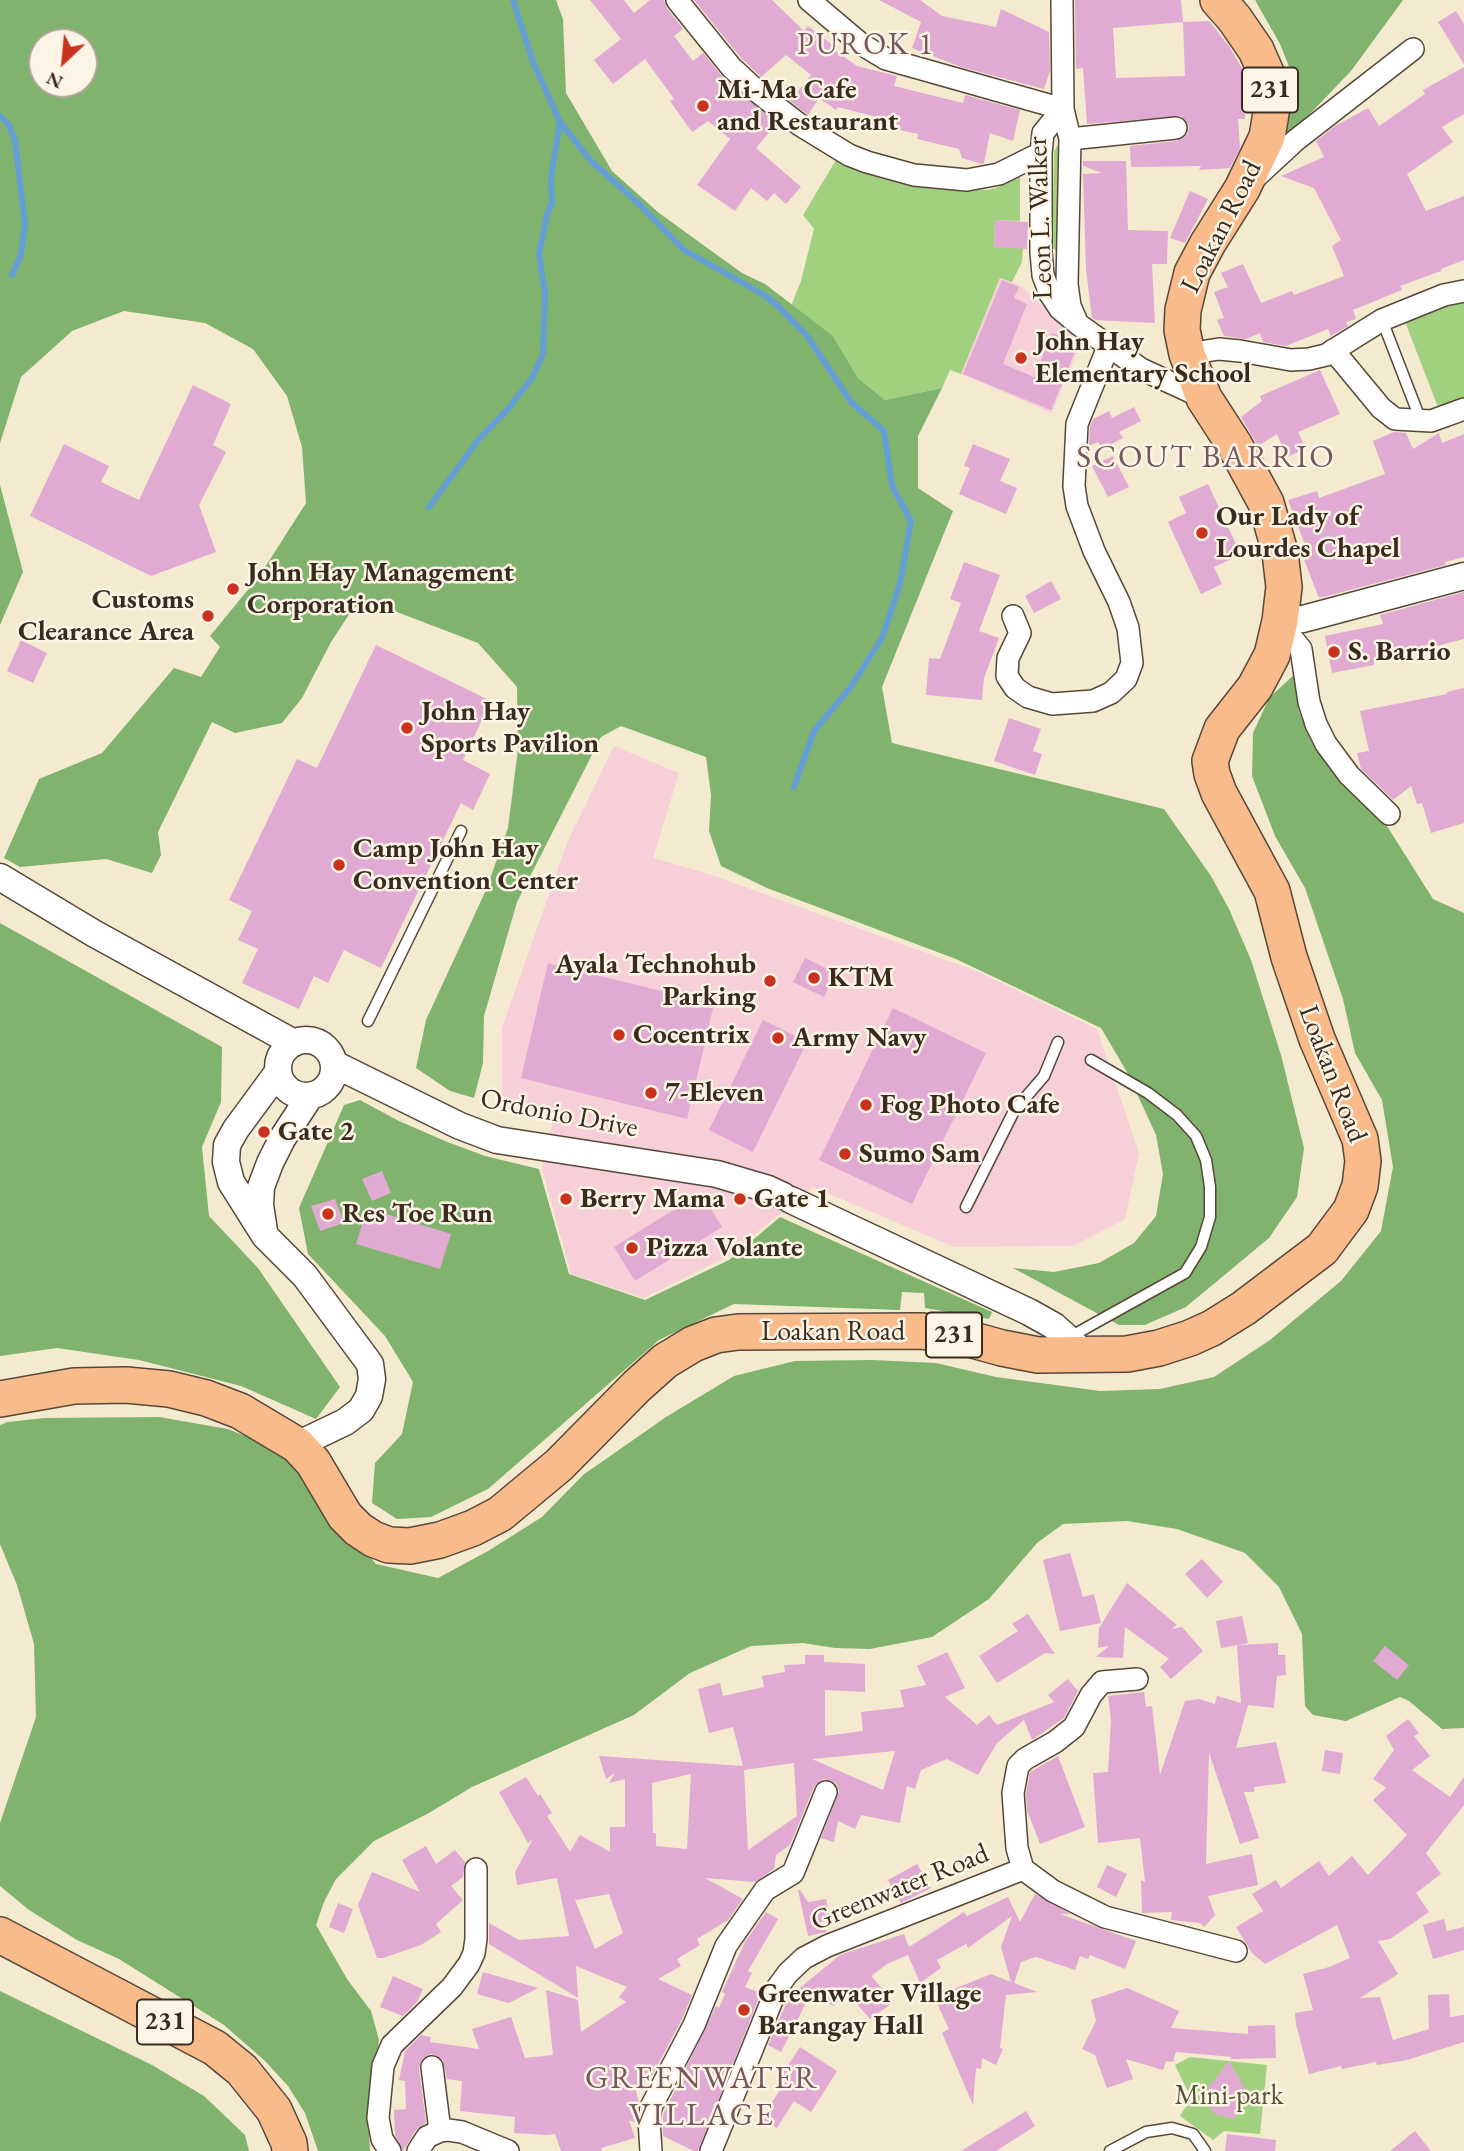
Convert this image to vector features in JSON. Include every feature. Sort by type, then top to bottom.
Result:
[{"type":"main road","name":"Loakan Road","points":[[0,1399],[74,1386],[126,1385],[169,1389],[206,1398],[240,1411],[298,1445],[313,1462],[345,1516],[358,1529],[381,1542],[410,1546],[440,1540],[473,1528],[500,1514],[559,1465],[637,1386],[666,1361],[693,1344],[716,1335],[738,1332],[920,1331],[951,1334],[1038,1355],[1077,1346],[1127,1354],[1159,1348],[1212,1328],[1244,1308],[1322,1249],[1351,1210],[1360,1186],[1363,1161],[1360,1139],[1313,1028],[1289,957],[1272,891],[1219,793],[1210,761],[1222,729],[1264,673],[1279,626],[1284,587],[1273,524],[1256,483],[1204,398],[1187,354],[1182,330],[1186,293],[1192,273],[1242,189],[1267,137],[1272,107],[1270,82],[1256,50],[1218,0]]},
{"type":"main road","name":"231","points":[[0,1935],[215,2048],[242,2070],[274,2110],[290,2151]]},
{"type":"street","points":[[677,0],[731,67],[759,93],[800,125],[858,159],[914,175],[967,180],[999,174],[1041,153]]},
{"type":"street","points":[[809,0],[861,44],[886,59],[1063,109]]},
{"type":"street","name":"Leon L. Walker","points":[[1062,0],[1063,109],[1070,139],[1067,284],[1070,306],[1078,324]]},
{"type":"street","points":[[1242,189],[1296,140],[1413,49]]},
{"type":"street","name":"Leon L. Walker","points":[[1063,109],[1043,134],[1041,153],[1043,275],[1055,302],[1078,324],[1141,369],[1204,398]]},
{"type":"street","points":[[1070,139],[1176,128]]},
{"type":"street","points":[[1187,354],[1230,350],[1292,360],[1309,359],[1326,355],[1382,320],[1444,295],[1464,291]]},
{"type":"street","points":[[1013,616],[1020,633],[1008,658],[1007,676],[1014,688],[1028,697],[1052,704],[1093,701],[1111,693],[1126,679],[1132,663],[1128,628],[1119,602],[1094,551],[1077,506],[1074,486],[1077,424],[1108,347]]},
{"type":"street","points":[[1333,350],[1381,408],[1395,419],[1431,421],[1464,409]]},
{"type":"street","points":[[1279,626],[1464,576]]},
{"type":"street","points":[[1279,626],[1301,649],[1309,702],[1326,744],[1349,775],[1389,814]]},
{"type":"street","name":"Ordonio Drive","points":[[0,877],[95,934],[294,1043],[311,1041],[319,1044],[332,1056],[334,1064],[460,1126],[497,1140],[717,1174],[768,1189],[1029,1312],[1077,1346]]},
{"type":"street","points":[[294,1043],[282,1055],[278,1072],[236,1129],[227,1145],[226,1162],[231,1182],[265,1236],[305,1276],[370,1364],[372,1380],[369,1396],[361,1410],[345,1422],[298,1445]]},
{"type":"street","points":[[278,1072],[286,1087],[301,1096],[310,1096],[319,1093],[332,1081],[334,1064]]},
{"type":"street","points":[[265,1236],[260,1205],[261,1187],[282,1139],[310,1096]]},
{"type":"street","name":"Greenwater Road","points":[[1137,1679],[1102,1682],[1091,1695],[1074,1727],[1018,1766],[1013,1793],[1017,1848],[1023,1869],[1054,1891],[1105,1917],[1236,1951]]},
{"type":"street","points":[[651,2151],[651,2107],[701,2011],[726,1946],[765,1890],[793,1872],[826,1792]]},
{"type":"street","points":[[390,2151],[382,2139],[377,2118],[380,2085],[387,2054],[399,2037],[452,1987],[474,1954],[476,1869]]},
{"type":"street","name":"Greenwater Road","points":[[711,2151],[777,1988],[804,1958],[827,1946],[1023,1869]]},
{"type":"street","points":[[432,2067],[440,2131]]},
{"type":"street","points":[[418,2151],[427,2137],[440,2131],[462,2132],[508,2151]]},
{"type":"lane","points":[[1382,320],[1422,421]]},
{"type":"lane","points":[[368,1021],[460,831]]},
{"type":"lane","points":[[966,1206],[1014,1111],[1044,1076],[1058,1041]]},
{"type":"lane","points":[[1077,1346],[1185,1273],[1201,1247],[1209,1217],[1210,1187],[1206,1160],[1196,1136],[1177,1115],[1148,1093],[1091,1060]]},
{"type":"lane","points":[[1110,2151],[1146,2132],[1172,2128],[1193,2134],[1205,2151]]},
{"type":"shaded area","name":"John Hay Elementary School","points":[[1001,277],[1021,286],[1058,321],[1071,329],[1081,342],[1052,413],[961,374]]},
{"type":"shaded area","points":[[614,746],[679,773],[653,858],[709,874],[979,972],[1097,1029],[1139,1153],[1125,1219],[1073,1246],[954,1247],[813,1187],[727,1257],[644,1298],[571,1274],[542,1169],[555,1113],[502,1097],[502,1028],[567,843]]},
{"type":"green space","points":[[0,0],[556,0],[563,19],[566,93],[612,171],[659,213],[742,273],[765,284],[833,336],[858,378],[885,400],[942,388],[918,436],[918,488],[953,511],[882,687],[892,743],[1164,809],[1211,876],[1251,960],[1281,1055],[1304,1148],[1297,1197],[1269,1238],[1186,1307],[1145,1325],[1119,1325],[1013,1268],[1054,1272],[1099,1263],[1134,1243],[1156,1216],[1163,1174],[1156,1135],[1127,1072],[1101,1028],[956,959],[767,888],[721,866],[709,831],[711,795],[706,757],[621,726],[601,737],[517,902],[484,1016],[483,1063],[474,1098],[450,1091],[416,1068],[426,1020],[486,890],[508,828],[518,749],[517,687],[478,643],[397,612],[354,607],[331,642],[302,698],[282,723],[235,733],[212,722],[158,832],[161,855],[152,873],[106,859],[20,867],[4,858],[39,779],[102,753],[174,668],[201,677],[220,647],[210,636],[260,575],[306,503],[302,447],[287,396],[253,349],[205,323],[124,311],[72,331],[21,377],[0,443]]},
{"type":"green space","points":[[1255,0],[1403,0],[1351,71],[1282,143],[1292,74],[1280,44]]},
{"type":"green space","points":[[1057,146],[1061,148],[1059,251],[1052,247],[1054,151]]},
{"type":"green space","points":[[836,160],[960,189],[987,190],[1020,177],[1020,221],[995,220],[994,247],[1023,248],[1022,262],[1012,282],[1000,278],[961,374],[950,370],[942,388],[885,400],[858,378],[833,336],[791,306],[801,281],[814,229],[803,215]]},
{"type":"green space","points":[[1464,297],[1464,401],[1439,410],[1404,319]]},
{"type":"green space","points":[[0,485],[23,572],[0,625]]},
{"type":"green space","points":[[1297,672],[1299,712],[1312,743],[1375,807],[1433,899],[1464,913],[1464,1728],[1442,1729],[1409,1701],[1400,1697],[1346,1721],[1313,1715],[1305,1706],[1302,1634],[1279,1587],[1245,1553],[1177,1529],[1127,1521],[1063,1524],[1037,1543],[989,1599],[932,1637],[870,1649],[835,1648],[803,1643],[751,1646],[690,1673],[634,1715],[472,1787],[374,1841],[336,1879],[316,1925],[347,1979],[371,2011],[379,2040],[368,2119],[370,2151],[318,2151],[305,2113],[288,2086],[265,2061],[224,2025],[119,1959],[77,1940],[29,1910],[0,1886],[0,1823],[36,1717],[34,1644],[17,1585],[0,1544],[0,1425],[44,1418],[159,1417],[228,1429],[285,1452],[376,1564],[438,1578],[542,1517],[583,1475],[666,1417],[734,1376],[795,1361],[872,1360],[936,1363],[996,1377],[1100,1391],[1160,1389],[1214,1377],[1270,1340],[1341,1281],[1381,1231],[1393,1167],[1382,1100],[1355,1053],[1343,999],[1305,888],[1275,836],[1252,776],[1253,733],[1269,698]]},
{"type":"green space","points":[[0,923],[222,1047],[221,1102],[202,1147],[209,1216],[258,1268],[340,1387],[316,1419],[241,1386],[139,1360],[57,1348],[0,1356]]},
{"type":"green space","points":[[360,1100],[445,1141],[485,1156],[539,1169],[569,1274],[645,1300],[729,1260],[780,1217],[992,1312],[989,1319],[925,1308],[924,1293],[902,1292],[900,1310],[734,1304],[659,1340],[488,1489],[431,1517],[397,1519],[372,1503],[375,1463],[402,1434],[413,1382],[385,1336],[308,1254],[299,1208],[344,1105]]},
{"type":"green space","points":[[0,1991],[152,2065],[204,2096],[245,2135],[249,2151],[0,2151]]},
{"type":"green space","name":"Mini-park","points":[[1190,2057],[1267,2065],[1260,2134],[1224,2131],[1213,2140],[1180,2116],[1191,2098],[1175,2065]]},
{"type":"building","points":[[590,0],[624,0],[634,13],[650,0],[664,0],[683,29],[674,36],[693,61],[703,53],[722,76],[777,123],[756,148],[801,187],[786,204],[774,193],[767,201],[751,188],[735,211],[697,185],[730,139],[708,121],[692,132],[670,101],[674,99],[645,59],[613,84],[594,60],[621,39]]},
{"type":"building","points":[[694,0],[772,0],[804,31],[808,26],[857,66],[897,76],[894,86],[963,103],[965,95],[1020,110],[1013,141],[990,133],[982,164],[962,158],[959,149],[917,139],[918,134],[886,127],[888,120],[838,107],[836,110],[819,98],[808,115],[790,101],[811,75],[786,55],[761,77],[741,58]]},
{"type":"building","points":[[879,0],[920,0],[942,16],[996,27],[1001,9],[1049,32],[1050,71],[1044,89],[961,67],[912,48],[921,22]]},
{"type":"building","points":[[1075,0],[1181,0],[1183,22],[1209,21],[1229,46],[1243,70],[1245,119],[1238,119],[1240,148],[1230,168],[1199,170],[1201,166],[1131,167],[1130,146],[1177,141],[1188,133],[1189,126],[1181,116],[1087,124],[1083,68],[1076,69]],"holes":[[[1183,22],[1185,76],[1116,78],[1113,28]]]},
{"type":"building","points":[[1456,11],[1464,24],[1464,64],[1438,22]]},
{"type":"building","points":[[1464,67],[1464,114],[1442,127],[1453,142],[1407,174],[1426,211],[1464,196],[1464,260],[1400,286],[1402,290],[1353,310],[1356,319],[1346,322],[1348,326],[1331,336],[1328,329],[1286,346],[1263,342],[1260,333],[1246,339],[1224,336],[1217,320],[1224,318],[1214,292],[1228,287],[1221,273],[1243,264],[1261,303],[1292,291],[1294,295],[1344,276],[1332,246],[1341,240],[1314,188],[1281,176],[1324,157],[1316,141],[1335,126],[1368,108],[1379,126],[1425,94],[1423,90]]},
{"type":"building","points":[[1083,161],[1126,161],[1128,230],[1168,231],[1167,264],[1152,264],[1155,323],[1092,318],[1086,269],[1083,174],[1102,173],[1083,166]]},
{"type":"building","points":[[1190,191],[1208,199],[1185,243],[1170,238]]},
{"type":"building","points":[[995,220],[1028,222],[1027,249],[994,247]]},
{"type":"building","name":"John Hay Elementary School","points":[[1002,280],[1019,287],[1014,298],[1027,304],[1003,364],[1034,377],[1052,333],[1078,344],[1051,410],[963,374]]},
{"type":"building","points":[[1320,370],[1340,414],[1298,432],[1306,449],[1287,457],[1277,434],[1258,446],[1241,417],[1262,401],[1260,396]]},
{"type":"building","points":[[193,385],[231,404],[213,445],[226,452],[199,505],[216,552],[151,576],[30,516],[64,444],[109,466],[101,482],[139,500]]},
{"type":"building","points":[[1134,407],[1141,421],[1119,432],[1123,438],[1102,449],[1098,442],[1089,446],[1093,419],[1109,411],[1112,418]]},
{"type":"building","points":[[1394,432],[1406,433],[1413,449],[1439,433],[1442,443],[1464,434],[1464,557],[1445,562],[1446,565],[1319,598],[1301,552],[1307,550],[1288,500],[1317,491],[1319,498],[1385,474],[1373,441]]},
{"type":"building","points":[[973,444],[1010,459],[1000,481],[1017,488],[1006,514],[959,494],[970,468],[964,466]]},
{"type":"building","points":[[1113,456],[1129,487],[1108,497],[1092,466]]},
{"type":"building","name":"Our Lady of Lourdes Chapel","points":[[1208,484],[1241,555],[1214,567],[1222,584],[1201,594],[1168,522],[1186,513],[1179,497]]},
{"type":"building","points":[[964,562],[1000,575],[979,631],[999,638],[984,678],[982,700],[926,695],[929,658],[940,659],[961,603],[950,599]]},
{"type":"building","points":[[1051,581],[1061,599],[1034,613],[1025,596]]},
{"type":"building","points":[[1464,592],[1464,639],[1429,648],[1428,645],[1374,661],[1374,665],[1332,673],[1325,636],[1383,624],[1380,615]]},
{"type":"building","points":[[21,640],[47,653],[33,683],[7,671]]},
{"type":"building","name":"Camp John Hay Convention Center","points":[[376,645],[491,701],[463,760],[490,774],[473,810],[461,803],[381,968],[344,950],[328,983],[314,976],[299,1009],[242,983],[258,949],[238,940],[252,911],[229,900],[297,759],[317,768]]},
{"type":"building","points":[[1464,688],[1464,823],[1431,833],[1422,803],[1417,804],[1411,786],[1393,800],[1361,769],[1357,753],[1369,751],[1360,711],[1447,694]]},
{"type":"building","points":[[1009,718],[1041,729],[1033,751],[1042,754],[1035,775],[994,761]]},
{"type":"building","name":"KTM","points":[[805,958],[836,973],[824,997],[793,982]]},
{"type":"building","name":"Cocentrix","points":[[548,963],[714,1004],[687,1119],[521,1078]]},
{"type":"building","points":[[893,1008],[986,1053],[912,1204],[819,1160]]},
{"type":"building","points":[[763,1020],[807,1042],[753,1152],[709,1130]]},
{"type":"building","points":[[382,1171],[391,1193],[372,1201],[362,1179]]},
{"type":"building","points":[[701,1193],[722,1227],[635,1281],[614,1247]]},
{"type":"building","name":"Res Toe Run","points":[[335,1199],[344,1223],[320,1231],[311,1206]]},
{"type":"building","points":[[367,1208],[451,1234],[440,1269],[356,1244]]},
{"type":"building","points":[[1070,1553],[1083,1597],[1094,1594],[1101,1623],[1060,1631],[1043,1560]]},
{"type":"building","points":[[1202,1559],[1223,1582],[1207,1598],[1185,1574]]},
{"type":"building","points":[[1127,1583],[1177,1625],[1172,1629],[1182,1627],[1203,1651],[1171,1679],[1160,1667],[1169,1659],[1125,1627],[1123,1658],[1096,1657],[1109,1646],[1098,1648],[1099,1628]]},
{"type":"building","points":[[1028,1614],[1055,1654],[1045,1653],[997,1683],[979,1656],[1018,1631],[1012,1624]]},
{"type":"building","points":[[1242,1616],[1248,1643],[1238,1645],[1278,1643],[1278,1655],[1285,1655],[1286,1675],[1277,1676],[1274,1708],[1248,1705],[1236,1748],[1276,1742],[1286,1783],[1254,1787],[1254,1792],[1244,1792],[1259,1838],[1240,1844],[1209,1753],[1206,1864],[1252,1854],[1258,1885],[1208,1896],[1215,1915],[1204,1927],[1200,1923],[1171,1920],[1172,1912],[1142,1913],[1141,1880],[1145,1882],[1140,1838],[1098,1843],[1093,1773],[1108,1772],[1111,1720],[1108,1696],[1144,1692],[1146,1707],[1152,1706],[1160,1775],[1185,1701],[1199,1699],[1215,1704],[1217,1696],[1241,1703],[1237,1645],[1221,1648],[1216,1621]]},
{"type":"building","points":[[1385,1646],[1409,1665],[1397,1680],[1373,1661]]},
{"type":"building","points":[[947,1652],[965,1688],[945,1697],[977,1725],[989,1715],[997,1725],[1054,1702],[1048,1695],[1068,1679],[1078,1691],[1064,1718],[1032,1740],[1024,1720],[997,1743],[978,1775],[947,1759],[921,1770],[915,1789],[907,1786],[900,1823],[861,1815],[855,1829],[838,1821],[834,1842],[821,1838],[839,1791],[836,1783],[824,1779],[814,1787],[790,1845],[776,1855],[774,1869],[755,1882],[705,1878],[743,1899],[728,1920],[697,1939],[700,1945],[677,1959],[681,1966],[658,1979],[692,1995],[653,2074],[636,2091],[639,2103],[636,2123],[629,2120],[635,2138],[601,2148],[602,2151],[561,2151],[555,2134],[514,2133],[515,2117],[460,2111],[462,2081],[447,2079],[443,2060],[431,2054],[424,2057],[419,2068],[426,2123],[416,2130],[403,2151],[395,2135],[394,2110],[406,2109],[405,2081],[399,2080],[405,2051],[421,2035],[431,2037],[430,2042],[479,2049],[472,2029],[511,2017],[525,2058],[553,2055],[546,1990],[578,2000],[581,2032],[626,2002],[619,1997],[627,1987],[576,1966],[578,1998],[489,1944],[489,1923],[519,1940],[569,1936],[557,1878],[517,1885],[515,1872],[533,1839],[528,1843],[499,1792],[526,1777],[552,1813],[547,1816],[570,1852],[580,1835],[610,1852],[610,1827],[625,1827],[625,1779],[609,1783],[615,1773],[606,1779],[599,1756],[743,1766],[733,1727],[709,1733],[698,1689],[720,1683],[723,1696],[764,1687],[762,1676],[785,1672],[784,1665],[805,1664],[805,1655],[824,1655],[824,1662],[865,1664],[865,1692],[825,1690],[825,1736],[863,1731],[861,1712],[904,1707],[900,1690],[926,1685],[917,1666]],"holes":[[[895,1751],[883,1790],[812,1759]],[[794,1763],[797,1816],[748,1850],[744,1770]],[[691,1774],[687,1849],[656,1846],[656,1833],[653,1833],[652,1783]],[[609,1894],[623,1933],[595,1949],[575,1900]]]},
{"type":"building","points":[[1408,1719],[1419,1733],[1414,1736],[1430,1756],[1412,1770],[1450,1797],[1464,1777],[1464,1805],[1426,1853],[1441,1874],[1416,1893],[1429,1912],[1390,1939],[1378,1941],[1398,1974],[1360,1998],[1380,1997],[1393,2040],[1429,2029],[1428,1995],[1449,1994],[1450,2017],[1464,2015],[1464,2042],[1407,2060],[1377,2065],[1376,2062],[1342,2069],[1341,2066],[1309,2074],[1295,2013],[1313,2010],[1303,1974],[1350,1958],[1337,1925],[1265,1964],[1252,1953],[1236,1927],[1263,1911],[1252,1894],[1276,1880],[1281,1888],[1319,1861],[1329,1876],[1352,1856],[1368,1875],[1407,1835],[1373,1800],[1386,1788],[1373,1779],[1394,1750],[1386,1736]]},
{"type":"building","points":[[1325,1750],[1343,1753],[1340,1774],[1322,1771]]},
{"type":"building","points":[[1058,1756],[1085,1827],[1040,1844],[1027,1810],[1026,1794],[1030,1772]]},
{"type":"building","points":[[426,1846],[436,1864],[455,1850],[465,1862],[463,1877],[451,1886],[463,1900],[436,1924],[441,1932],[421,1945],[377,1958],[358,1905],[372,1872],[420,1892],[402,1860]]},
{"type":"building","points":[[917,1864],[931,1888],[901,1903],[888,1880]]},
{"type":"building","points":[[1107,1865],[1127,1874],[1116,1897],[1097,1887]]},
{"type":"building","points":[[798,1890],[808,1902],[826,1899],[831,1920],[821,1922],[827,1932],[808,1936]]},
{"type":"building","points":[[1035,1894],[1070,1914],[1060,1914],[1136,1941],[1125,1969],[1090,1955],[1088,1959],[1080,1956],[1075,1970],[1036,1957],[1021,1962],[1014,1983],[1037,1992],[1006,1995],[1000,2048],[1003,2049],[996,2065],[982,2058],[981,2069],[976,2068],[973,2105],[942,2033],[949,2029],[934,1997],[991,1974],[1011,1982],[1001,1947],[1012,1916],[968,1948],[966,1944],[937,1960],[941,1968],[920,1983],[908,1955],[887,1964],[871,1976],[894,2002],[870,2019],[848,1994],[833,2006],[811,1993],[781,2052],[768,2045],[789,1997],[840,1955],[904,1934],[909,1947],[964,1912],[967,1916],[1008,1897],[1020,1922]]},
{"type":"building","points":[[338,1903],[353,1909],[344,1933],[329,1927]]},
{"type":"building","points":[[766,1912],[778,1919],[748,1971],[752,1973],[745,1987],[761,1993],[698,2151],[694,2151],[663,2136],[663,2115],[716,2006],[719,2008],[725,1994],[722,1992],[745,1942]]},
{"type":"building","points":[[1444,1919],[1447,1931],[1464,1927],[1464,1950],[1433,1959],[1423,1925]]},
{"type":"building","points":[[483,1972],[538,1988],[509,2003],[477,1994]]},
{"type":"building","points":[[393,1976],[423,1989],[417,2002],[403,2016],[380,2007]]},
{"type":"building","points":[[1127,1988],[1179,2011],[1171,2028],[1248,2034],[1248,2026],[1275,2025],[1276,2058],[1230,2059],[1232,2057],[1176,2052],[1173,2062],[1166,2061],[1163,2070],[1126,2059],[1133,2079],[1107,2088],[1095,2055],[1082,2049],[1096,2021],[1091,2000]]},
{"type":"building","points":[[800,2047],[837,2071],[811,2112],[794,2101],[777,2128],[761,2119],[788,2078],[782,2074]]},
{"type":"building","points":[[1229,2061],[1246,2090],[1247,2098],[1234,2119],[1217,2115],[1211,2110],[1206,2095],[1208,2088]]},
{"type":"building","points":[[1026,2111],[1035,2126],[996,2151],[961,2151]]},
{"type":"building","points":[[1415,2131],[1431,2151],[1390,2151]]},
{"type":"building","points":[[1227,2134],[1276,2140],[1275,2151],[1225,2151]]},
{"type":"waterway","points":[[513,0],[533,62],[560,122],[591,161],[637,202],[684,250],[777,305],[807,336],[851,402],[884,431],[892,486],[911,521],[900,584],[882,638],[850,688],[814,731],[794,787]]},
{"type":"waterway","points":[[0,116],[9,125],[15,141],[25,224],[21,255],[12,275]]},
{"type":"waterway","points":[[429,507],[479,439],[508,409],[532,378],[543,354],[545,293],[539,254],[552,203],[551,177],[560,122]]},
{"type":"place","name":"Mi-Ma Cafe and Restaurant","points":[[703,106]]},
{"type":"place","name":"John Hay Elementary School","points":[[1021,358]]},
{"type":"place","name":"Our Lady of Lourdes Chapel","points":[[1202,533]]},
{"type":"place","name":"John Hay Management Corporation","points":[[233,589]]},
{"type":"place","name":"Customs Clearance Area","points":[[208,616]]},
{"type":"place","name":"S. Barrio","points":[[1334,652]]},
{"type":"place","name":"John Hay Sports Pavilion","points":[[407,728]]},
{"type":"place","name":"Camp John Hay Convention Center","points":[[339,865]]},
{"type":"place","name":"KTM","points":[[814,978]]},
{"type":"place","name":"Ayala Technohub Parking","points":[[770,981]]},
{"type":"place","name":"Cocentrix","points":[[619,1035]]},
{"type":"place","name":"Army Navy","points":[[778,1038]]},
{"type":"place","name":"7-Eleven","points":[[651,1093]]},
{"type":"place","name":"Fog Photo Cafe","points":[[866,1105]]},
{"type":"place","name":"Gate 2","points":[[264,1132]]},
{"type":"place","name":"Sumo Sam","points":[[845,1154]]},
{"type":"place","name":"Berry Mama","points":[[566,1199]]},
{"type":"place","name":"Gate 1","points":[[740,1199]]},
{"type":"place","name":"Res Toe Run","points":[[328,1214]]},
{"type":"place","name":"Pizza Volante","points":[[632,1248]]},
{"type":"place","name":"Greenwater Village Barangay Hall","points":[[744,2010]]},
{"type":"district","name":"PUROK 1","points":[[866,46]]},
{"type":"district","name":"SCOUT BARRIO","points":[[1206,458]]},
{"type":"district","name":"GREENWATER VILLAGE","points":[[702,2098]]}]
